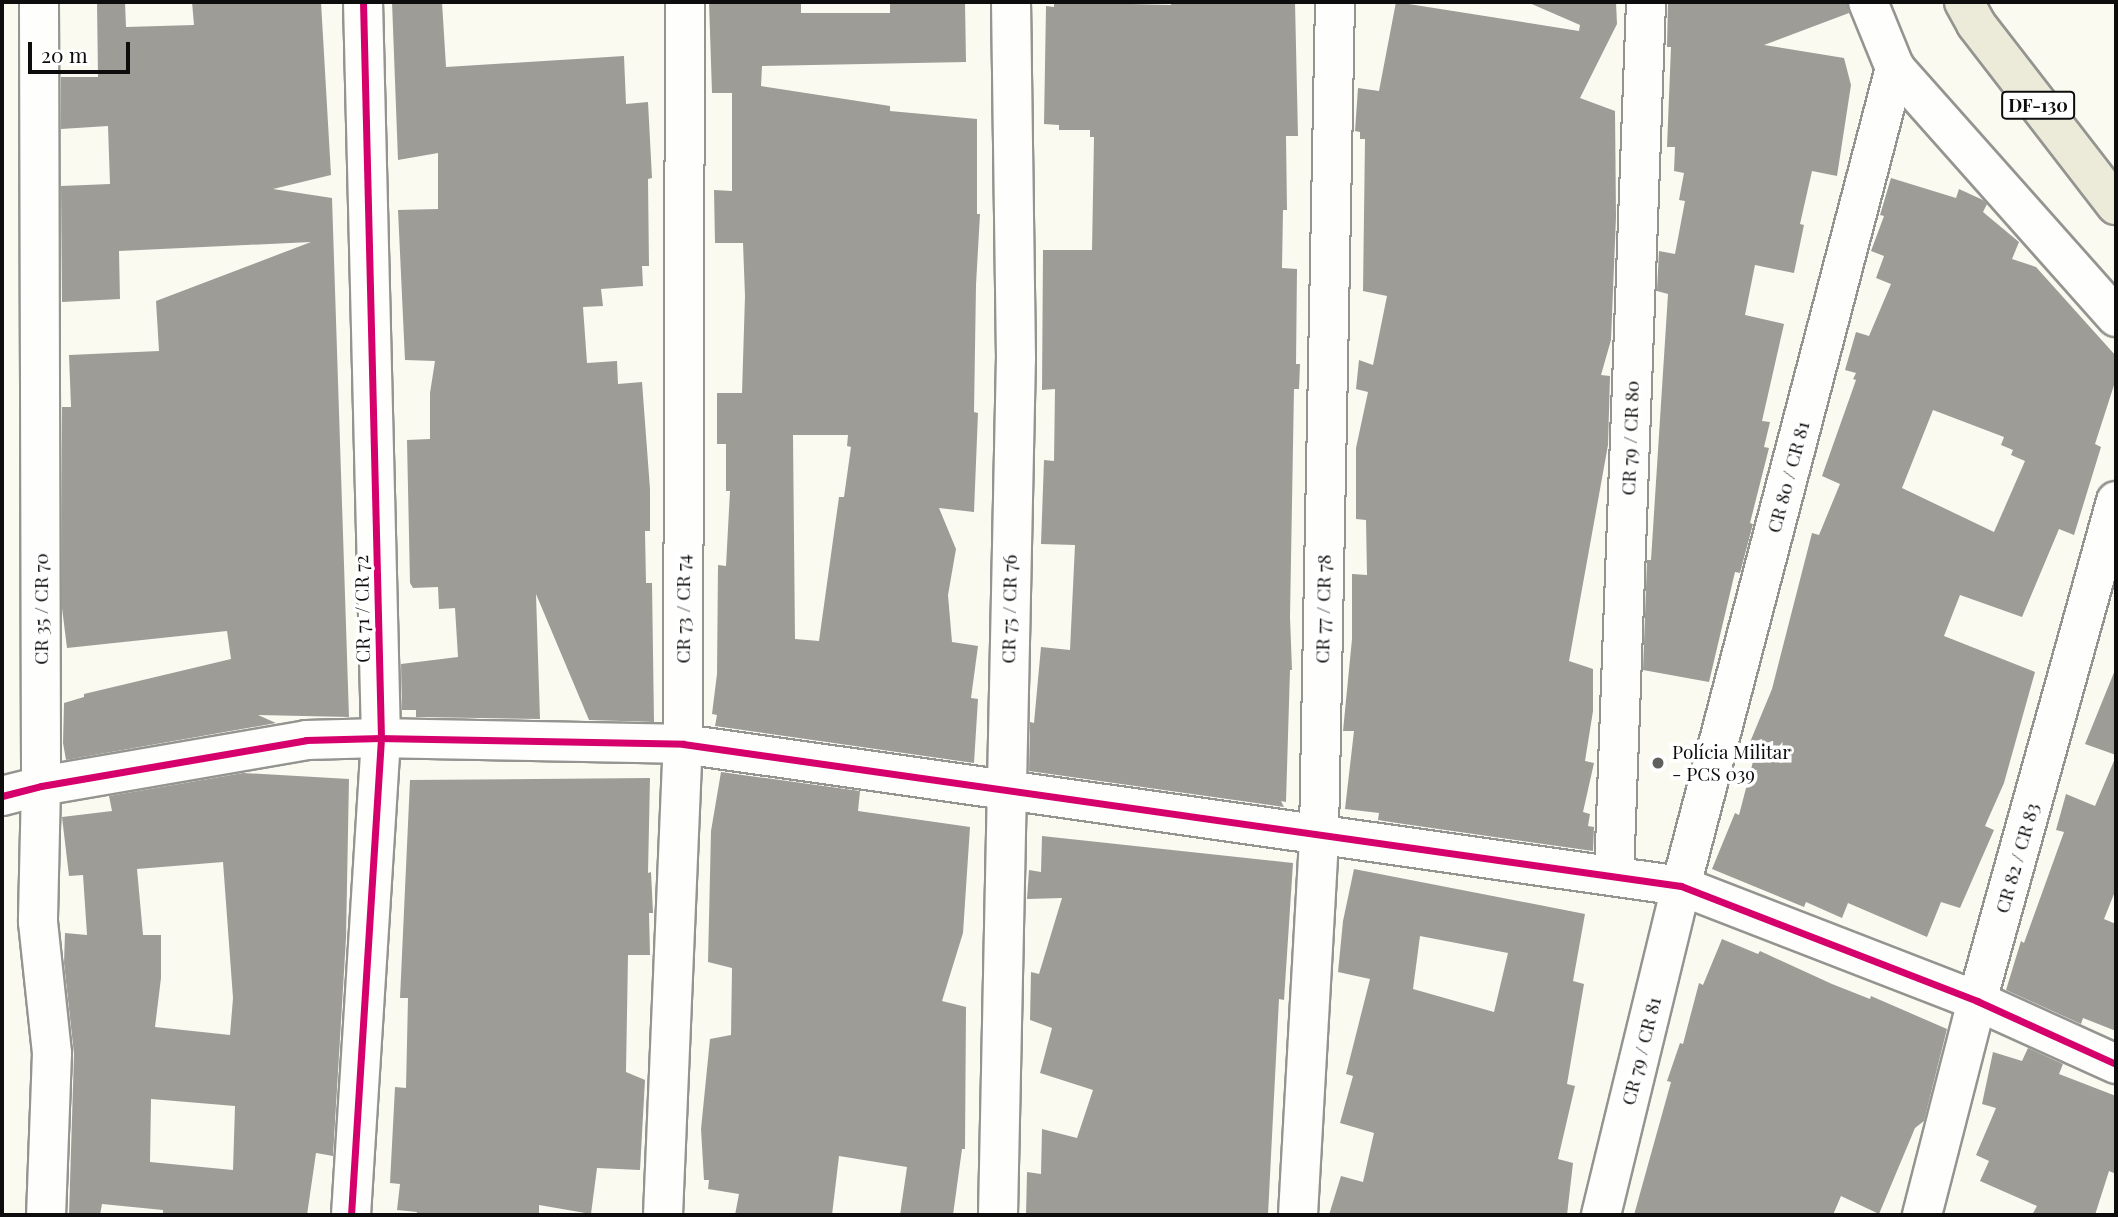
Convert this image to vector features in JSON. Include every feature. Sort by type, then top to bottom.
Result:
[{"type":"main road","name":"DF-130","points":[[1964,2],[1976,24],[2116,205]]},
{"type":"street","name":"CR 35 / CR 70","points":[[39,2],[41,786],[38,922],[52,1054],[46,1215]]},
{"type":"street","name":"CR 71 / CR 72","points":[[351,1215],[381,738],[363,2]]},
{"type":"street","name":"CR 73 / CR 74","points":[[663,1215],[683,744],[685,2]]},
{"type":"street","name":"CR 75 / CR 76","points":[[998,1215],[1016,359],[1012,2]]},
{"type":"street","name":"CR 77 / CR 78","points":[[1298,1215],[1319,834],[1335,2]]},
{"type":"street","name":"CR 79 / CR 80","points":[[1614,875],[1646,2]]},
{"type":"street","points":[[1868,2],[1895,68],[2116,317]]},
{"type":"street","name":"CR 80 / CR 81","points":[[1681,886],[1895,68]]},
{"type":"street","name":"CR 82 / CR 83","points":[[1922,1215],[1977,1001],[2116,501]]},
{"type":"street","points":[[2,796],[41,786],[306,740],[381,738],[683,744],[1005,792],[1681,886],[1977,1001],[2116,1064]]},
{"type":"street","name":"CR 79 / CR 81","points":[[1601,1215],[1681,886]]},
{"type":"building","points":[[97,2],[125,2],[126,27],[194,25],[192,2],[321,2],[331,175],[273,189],[332,198],[349,717],[258,715],[276,723],[66,760],[63,743],[64,703],[84,697],[84,694],[231,659],[227,631],[67,648],[62,608],[62,407],[71,407],[69,355],[159,351],[156,301],[311,242],[119,251],[120,299],[62,302],[61,186],[110,184],[108,126],[61,129],[61,77],[98,77]]},
{"type":"building","points":[[392,2],[442,2],[446,67],[624,56],[626,104],[648,102],[652,178],[648,179],[649,266],[642,266],[643,286],[601,289],[603,306],[583,307],[587,363],[617,361],[618,384],[642,382],[650,489],[650,531],[645,531],[646,583],[652,583],[654,722],[589,720],[536,594],[540,719],[416,717],[416,710],[402,710],[401,664],[458,657],[455,608],[439,609],[438,587],[413,588],[410,583],[407,440],[430,439],[430,393],[435,361],[405,360],[398,210],[438,209],[438,153],[398,160]]},
{"type":"building","points":[[709,2],[801,2],[801,13],[890,13],[890,2],[965,2],[966,62],[762,66],[761,86],[890,106],[890,111],[977,119],[977,214],[980,214],[976,285],[974,412],[978,413],[974,512],[939,508],[956,549],[948,595],[952,642],[978,646],[971,698],[978,699],[974,763],[715,726],[717,715],[712,714],[717,674],[718,565],[726,566],[730,491],[726,491],[726,444],[717,444],[717,393],[742,393],[745,296],[743,243],[715,243],[714,190],[732,191],[732,93],[712,93]],"holes":[[[793,435],[848,435],[847,446],[851,447],[844,497],[839,497],[819,641],[795,639]]]},
{"type":"building","points":[[1054,2],[1171,5],[1171,2],[1295,2],[1298,136],[1286,136],[1287,210],[1283,210],[1282,268],[1297,269],[1296,364],[1300,364],[1299,389],[1294,389],[1290,617],[1292,670],[1286,802],[1281,801],[1284,807],[1029,771],[1030,722],[1034,723],[1041,647],[1070,650],[1075,545],[1041,544],[1044,460],[1054,461],[1055,389],[1042,390],[1043,250],[1092,250],[1094,137],[1090,137],[1090,130],[1059,130],[1059,125],[1044,124],[1046,6],[1054,7]]},
{"type":"building","points":[[1396,2],[1579,31],[1580,25],[1527,2],[1616,2],[1617,24],[1580,98],[1615,111],[1616,217],[1611,340],[1601,375],[1610,376],[1608,445],[1569,661],[1593,669],[1593,711],[1585,761],[1594,763],[1583,812],[1590,814],[1588,826],[1594,827],[1593,851],[1378,820],[1379,813],[1345,809],[1354,731],[1343,731],[1352,639],[1352,574],[1367,575],[1366,520],[1356,519],[1356,448],[1368,392],[1356,389],[1359,360],[1373,365],[1387,296],[1363,291],[1365,139],[1360,139],[1360,132],[1355,131],[1358,88],[1379,91]]},
{"type":"building","points":[[1668,2],[1847,2],[1849,13],[1764,45],[1844,58],[1851,85],[1837,176],[1812,171],[1800,224],[1804,225],[1794,273],[1755,265],[1745,315],[1784,324],[1762,421],[1770,422],[1764,447],[1769,448],[1750,523],[1753,524],[1740,573],[1735,572],[1709,682],[1643,670],[1647,560],[1651,560],[1668,294],[1657,291],[1659,251],[1675,254],[1685,201],[1679,200],[1684,173],[1674,171],[1675,147],[1667,147],[1671,47],[1667,47]]},
{"type":"building","points":[[1891,178],[1956,198],[1959,189],[1983,200],[1987,204],[1983,212],[2019,242],[2012,259],[2036,267],[2116,356],[2116,379],[2095,444],[2101,447],[2074,535],[2059,529],[2022,617],[1960,595],[1944,636],[2035,672],[2004,783],[1985,826],[1994,830],[1960,908],[1941,902],[1927,937],[1848,903],[1842,918],[1806,902],[1804,907],[1712,869],[1735,813],[1739,815],[1756,750],[1748,747],[1772,689],[1812,533],[1819,535],[1840,484],[1822,476],[1856,380],[1853,379],[1856,373],[1845,370],[1856,332],[1869,336],[1891,284],[1876,278],[1884,256],[1871,251],[1884,216],[1880,215]],"holes":[[[1933,410],[2004,437],[2001,445],[2013,450],[2011,455],[2025,461],[1994,532],[1902,488]]]},
{"type":"building","points":[[2116,671],[2116,755],[2085,744]]},
{"type":"building","points":[[2116,756],[2116,889],[2104,919],[2116,924],[2116,1031],[2083,1018],[2081,1024],[2006,990],[2021,941],[2024,943],[2064,832],[2056,830],[2066,794],[2095,806]]},
{"type":"building","points":[[721,772],[860,791],[858,811],[970,827],[963,933],[942,1001],[966,1007],[965,1149],[962,1149],[953,1215],[900,1215],[907,1167],[839,1156],[832,1215],[735,1215],[739,1194],[708,1189],[709,1180],[704,1180],[701,1129],[710,1039],[731,1035],[732,968],[708,962],[711,831]]},
{"type":"building","points":[[243,773],[349,779],[346,938],[333,1156],[316,1153],[307,1215],[163,1215],[163,1210],[102,1204],[100,1215],[69,1215],[74,1054],[64,963],[65,933],[87,935],[83,875],[69,876],[62,817],[112,811],[109,796]],"holes":[[[223,862],[233,998],[230,1035],[155,1027],[161,978],[161,935],[143,935],[137,869]],[[151,1099],[235,1106],[233,1170],[150,1162]]]},
{"type":"building","points":[[650,778],[648,873],[651,872],[653,913],[649,913],[650,955],[628,955],[626,1072],[645,1080],[640,1170],[597,1168],[591,1214],[539,1205],[539,1215],[416,1215],[417,1212],[397,1210],[400,1184],[390,1183],[395,1087],[406,1088],[408,998],[400,998],[410,780]]},
{"type":"building","points":[[1042,836],[1293,863],[1284,1000],[1279,999],[1268,1215],[1026,1215],[1027,1172],[1041,1174],[1042,1129],[1077,1138],[1093,1090],[1040,1073],[1052,1028],[1030,1020],[1031,972],[1039,974],[1062,898],[1027,899],[1029,870],[1041,872]]},
{"type":"building","points":[[1354,869],[1585,914],[1573,981],[1584,984],[1567,1084],[1575,1086],[1558,1159],[1573,1163],[1567,1215],[1329,1215],[1341,1176],[1363,1182],[1374,1133],[1340,1123],[1353,1076],[1346,1074],[1370,979],[1338,972],[1343,921]],"holes":[[[1420,936],[1508,953],[1494,1012],[1413,989]]]},
{"type":"building","points":[[1722,939],[1758,954],[1760,951],[1832,984],[1870,999],[1871,996],[1947,1029],[1924,1121],[1915,1128],[1879,1214],[1841,1196],[1833,1215],[1634,1215],[1671,1082],[1667,1081],[1680,1043],[1683,1044],[1699,983],[1703,985]]},
{"type":"building","points":[[2028,1048],[2063,1064],[2059,1074],[2116,1096],[2116,1174],[2109,1171],[2095,1215],[2032,1215],[2037,1206],[1980,1181],[1989,1161],[1976,1155],[1996,1108],[1982,1104],[1993,1052],[2022,1061]]},
{"type":"cycle path","points":[[351,1215],[381,738],[363,2]]},
{"type":"cycle path","points":[[2,796],[41,786],[306,740],[381,738],[683,744],[1681,886],[1977,1001],[2116,1064]]},
{"type":"place","name":"Polícia Militar - PCS 039","points":[[1658,763]]}]
